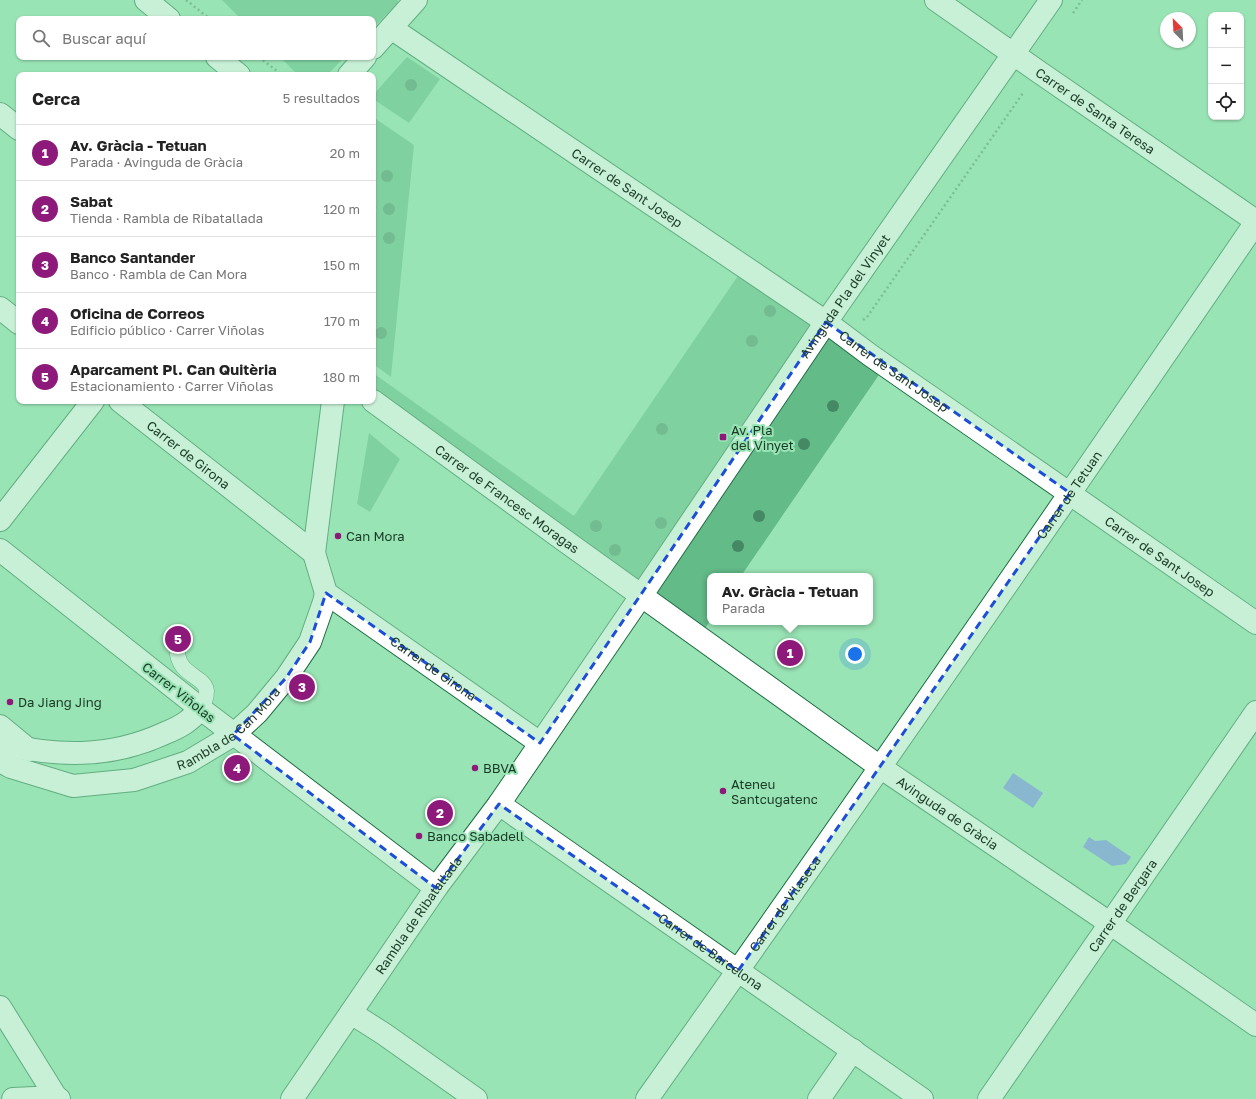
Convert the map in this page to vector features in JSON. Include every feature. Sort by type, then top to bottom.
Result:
[{"type":"street","points":[[146,0],[166,16]]},
{"type":"street","points":[[376,45],[416,0]]},
{"type":"street","name":"Carrer de Santa Teresa","points":[[936,0],[1256,221]]},
{"type":"street","name":"Avinguda Pla del Vinyet","points":[[642,595],[826,322],[1051,0]]},
{"type":"street","name":"Carrer de Sant Josep","points":[[391,28],[826,322],[870,355],[1256,623]]},
{"type":"street","points":[[220,60],[235,72]]},
{"type":"street","points":[[351,72],[362,60]]},
{"type":"street","points":[[0,114],[16,127]]},
{"type":"street","name":"Carrer de Tetuan","points":[[880,767],[1256,221]]},
{"type":"street","points":[[0,308],[16,321]]},
{"type":"street","name":"Carrer de Francesc Moragas","points":[[376,403],[642,595]]},
{"type":"street","points":[[0,520],[91,404]]},
{"type":"street","name":"Carrer de Girona","points":[[124,404],[314,553]]},
{"type":"street","points":[[326,593],[314,553],[333,404]]},
{"type":"street","name":"Carrer Viñolas","points":[[0,550],[201,710],[436,888]]},
{"type":"street","name":"Carrer de Girona","points":[[326,593],[540,744]]},
{"type":"street","name":"Rambla de Can Mora","points":[[0,761],[11,767],[73,786],[134,780],[188,762],[233,734],[257,713],[286,678],[310,642],[326,593]]},
{"type":"street","name":"Rambla de Ribatallada","points":[[292,1099],[436,888],[499,804],[642,595]]},
{"type":"street","name":"Avinguda de Gràcia","points":[[642,595],[880,767],[1111,924],[1256,1025]]},
{"type":"street","name":"Rambla de Can Mora","points":[[0,744],[29,750],[65,754],[105,752],[153,738],[184,724],[201,710]]},
{"type":"street","name":"Carrer de Bergara","points":[[989,1099],[1256,712]]},
{"type":"street","points":[[0,726],[29,750]]},
{"type":"street","name":"Carrer de Vilaseca","points":[[647,1099],[880,767]]},
{"type":"street","name":"Carrer de Barcelona","points":[[499,804],[922,1099]]},
{"type":"street","points":[[0,1007],[57,1098]]},
{"type":"street","points":[[351,1012],[476,1099]]},
{"type":"street","points":[[819,1099],[853,1050]]},
{"type":"street","points":[[13,1099],[57,1098]]},
{"type":"lane","points":[[178,640],[176,647],[178,658],[183,667],[200,679],[207,688],[206,700],[201,710]]},
{"type":"path","points":[[186,0],[206,16]]},
{"type":"path","points":[[263,60],[278,72]]},
{"type":"path","points":[[867,318],[1023,93]]},
{"type":"highlighted area","points":[[826,322],[1070,493],[738,971],[499,804],[436,888],[233,735],[286,678],[310,642],[326,593],[540,743]]},
{"type":"green space","points":[[222,0],[397,0],[399,2],[376,25],[376,16],[238,16]]},
{"type":"green space","points":[[407,57],[440,79],[409,123],[376,101],[376,92]]},
{"type":"green space","points":[[283,60],[342,60],[330,72],[295,72]]},
{"type":"green space","points":[[376,119],[414,145],[391,377],[376,366]]},
{"type":"green space","points":[[744,267],[885,366],[743,573],[707,573],[707,625],[699,637],[376,403],[376,375],[574,516]]},
{"type":"green space","points":[[369,433],[400,459],[370,512],[357,504]]},
{"type":"water","points":[[1013,773],[1043,793],[1033,808],[1003,788]]},
{"type":"water","points":[[1089,837],[1095,841],[1106,840],[1131,857],[1126,864],[1112,866],[1083,847]]},
{"type":"place","name":"Av. Pla del Vinyet","points":[[723,437]]},
{"type":"place","name":"Can Mora","points":[[338,536]]},
{"type":"place","name":"Aparcament Pl. Can Quitèria","points":[[178,639]]},
{"type":"place","name":"Av. Gràcia - Tetuan","points":[[790,653]]},
{"type":"place","name":"Banco Santander","points":[[302,687]]},
{"type":"place","name":"Da Jiang Jing","points":[[10,702]]},
{"type":"place","name":"Oficina de Correos","points":[[237,768]]},
{"type":"place","name":"BBVA","points":[[475,768]]},
{"type":"place","name":"Ateneu Santcugatenc","points":[[723,791]]},
{"type":"place","name":"Sabat","points":[[440,813]]},
{"type":"place","name":"Banco Sabadell","points":[[419,836]]}]
